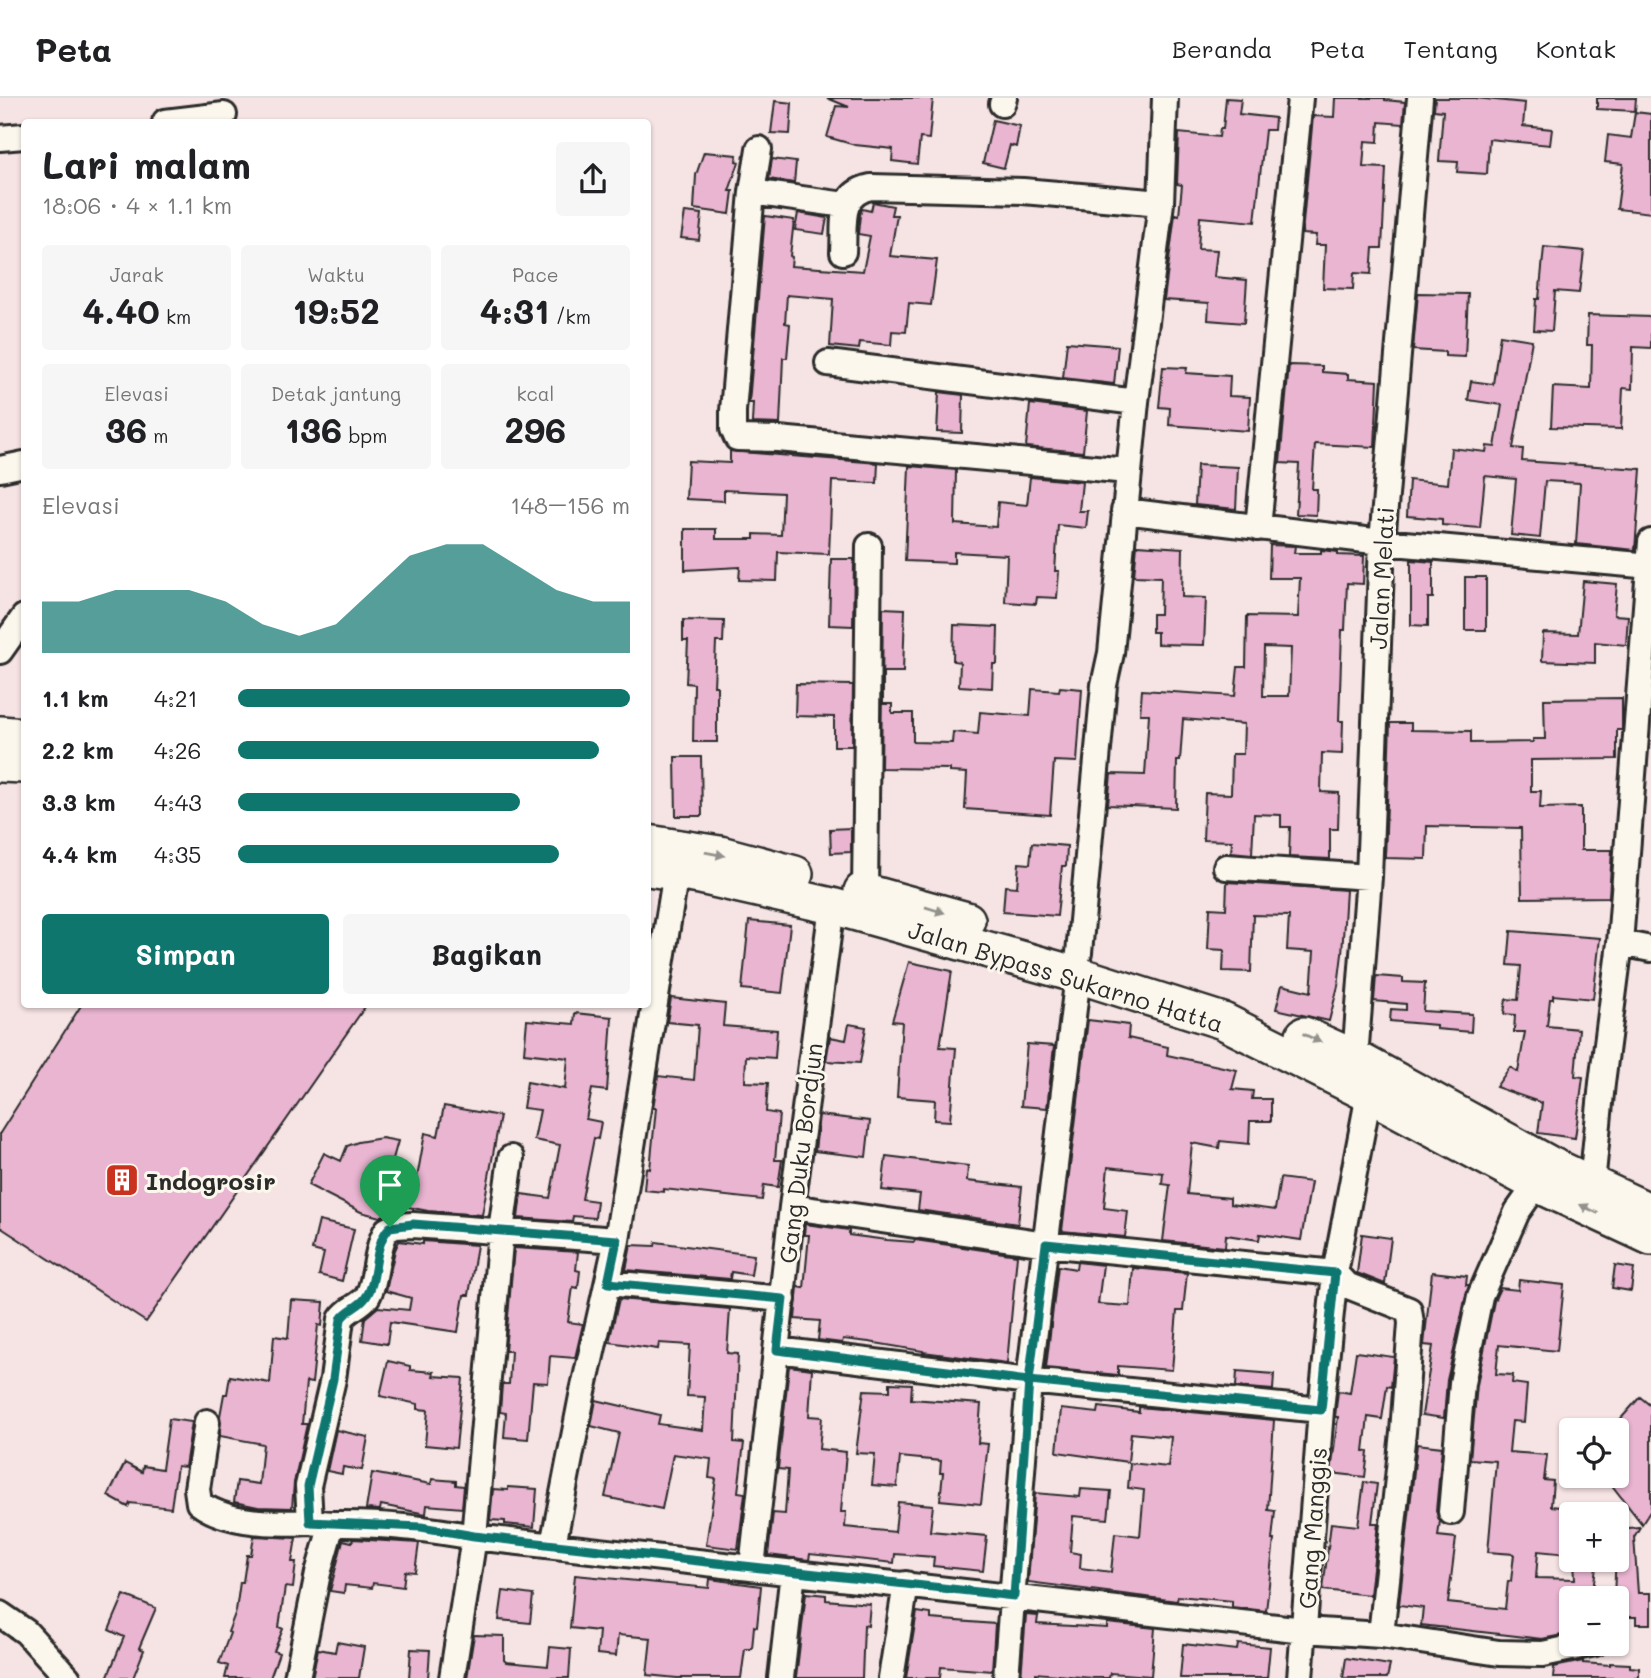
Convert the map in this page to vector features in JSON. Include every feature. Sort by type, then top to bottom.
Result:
[{"type":"highway","points":[[0,734],[21,736]]},
{"type":"highway","points":[[0,764],[21,765]]},
{"type":"highway","name":"Jalan Bypass Sukarno Hatta","points":[[651,844],[720,855],[916,904],[1223,1021],[1369,1094],[1504,1152]]},
{"type":"highway","name":"Jalan Bypass Sukarno Hatta","points":[[662,870],[832,906],[1078,964],[1153,975],[1234,1002],[1355,1058],[1504,1152],[1651,1237]]},
{"type":"highway","name":"Jalan Bypass Sukarno Hatta","points":[[1544,1174],[1592,1184],[1651,1212]]},
{"type":"street","points":[[1006,1678],[1029,1381],[1078,964],[1104,685],[1111,653],[1128,471],[1161,202],[1165,98]]},
{"type":"street","points":[[1258,528],[1300,98]]},
{"type":"street","name":"Jalan Melati","points":[[1355,1058],[1369,877],[1382,542],[1420,98]]},
{"type":"street","points":[[190,119],[224,115]]},
{"type":"street","points":[[0,138],[21,136]]},
{"type":"street","points":[[759,149],[752,192],[733,411],[733,429],[737,438],[778,439],[1128,471]]},
{"type":"street","points":[[843,252],[845,205],[856,192],[883,186],[1023,191],[1161,202]]},
{"type":"street","points":[[752,192],[845,205]]},
{"type":"street","points":[[828,363],[1136,402]]},
{"type":"street","points":[[0,469],[21,465]]},
{"type":"street","points":[[1124,510],[1382,542],[1650,558],[1643,764],[1602,1083],[1592,1184]]},
{"type":"street","points":[[865,892],[869,546]]},
{"type":"street","points":[[0,651],[21,621]]},
{"type":"street","points":[[1226,867],[1369,877]]},
{"type":"street","points":[[651,960],[662,870]]},
{"type":"street","name":"Gang Duku Bordjun","points":[[752,1567],[792,1207],[832,906]]},
{"type":"street","points":[[1620,943],[1651,949]]},
{"type":"street","points":[[553,1545],[617,1240],[645,1008]]},
{"type":"street","name":"Gang Manggis","points":[[1300,1678],[1321,1410],[1335,1273],[1369,1094]]},
{"type":"street","points":[[452,1678],[474,1536],[501,1231],[511,1158]]},
{"type":"street","points":[[1451,1513],[1462,1383],[1480,1296],[1509,1227],[1544,1174]]},
{"type":"street","points":[[792,1207],[1046,1244],[1335,1273],[1346,1286],[1405,1308],[1412,1314],[1404,1432],[1381,1634]]},
{"type":"street","points":[[297,1678],[318,1573],[321,1523],[308,1486],[333,1379],[339,1324],[345,1313],[366,1298],[384,1234],[390,1227],[413,1224],[617,1240]]},
{"type":"street","points":[[608,1283],[783,1299]]},
{"type":"street","points":[[777,1350],[1029,1381],[1321,1410]]},
{"type":"street","points":[[207,1422],[197,1489],[199,1503],[224,1514],[252,1521],[276,1524],[376,1523],[421,1527],[474,1536],[1304,1630],[1381,1634],[1510,1653],[1543,1654],[1559,1651]]},
{"type":"street","points":[[781,1678],[793,1572]]},
{"type":"street","points":[[891,1678],[905,1584]]},
{"type":"street","points":[[0,1614],[26,1632],[68,1678]]},
{"type":"building","points":[[827,98],[933,98],[929,139],[920,138],[917,164],[892,161],[893,149],[855,145],[827,137],[836,106],[849,107]]},
{"type":"building","points":[[1226,98],[1241,99],[1239,114],[1275,118],[1274,130],[1265,130],[1255,222],[1200,217],[1198,249],[1217,250],[1214,277],[1247,280],[1244,323],[1208,320],[1209,303],[1164,300],[1175,214],[1179,215],[1182,185],[1177,184],[1179,133],[1219,137],[1220,129],[1223,129]]},
{"type":"building","points":[[1335,98],[1385,98],[1405,102],[1403,124],[1379,122],[1378,142],[1365,141],[1363,167],[1386,168],[1382,248],[1373,248],[1371,274],[1354,273],[1353,289],[1323,288],[1325,245],[1315,245],[1316,235],[1302,234],[1313,116],[1334,117]]},
{"type":"building","points":[[1435,98],[1475,98],[1525,103],[1523,126],[1552,129],[1550,145],[1489,139],[1487,174],[1457,172],[1458,162],[1439,161],[1443,111],[1434,110]]},
{"type":"building","points":[[1597,98],[1636,98],[1635,111],[1597,109]]},
{"type":"building","points":[[775,101],[792,103],[790,134],[771,133]]},
{"type":"building","points":[[1635,112],[1651,114],[1651,213],[1617,209],[1623,164],[1605,162],[1608,135],[1631,138]]},
{"type":"building","points":[[993,120],[1020,126],[1016,147],[1010,145],[1004,168],[983,163]]},
{"type":"building","points":[[704,152],[737,155],[736,161],[739,162],[729,191],[733,191],[730,214],[694,209],[696,175]]},
{"type":"building","points":[[772,159],[796,162],[794,183],[769,179]]},
{"type":"building","points":[[873,202],[893,206],[891,215],[897,215],[890,256],[937,260],[931,305],[909,303],[906,332],[892,331],[891,345],[860,342],[859,349],[830,346],[833,299],[787,295],[785,323],[790,324],[787,358],[783,358],[780,424],[752,423],[753,403],[749,403],[765,216],[794,220],[791,266],[863,271],[870,236],[858,234],[860,215],[862,209],[871,211]]},
{"type":"building","points":[[685,212],[702,214],[699,240],[681,238]]},
{"type":"building","points":[[798,213],[827,218],[824,234],[795,230]]},
{"type":"building","points":[[1544,247],[1584,251],[1579,293],[1555,291],[1552,331],[1534,330]]},
{"type":"building","points":[[1418,293],[1468,294],[1465,357],[1445,356],[1445,352],[1413,350]]},
{"type":"building","points":[[1588,315],[1651,317],[1651,348],[1633,347],[1632,389],[1623,388],[1621,429],[1551,427],[1553,387],[1591,389],[1592,345],[1587,345]]},
{"type":"building","points":[[1500,335],[1532,340],[1513,448],[1523,449],[1522,461],[1641,469],[1635,550],[1576,544],[1580,483],[1545,481],[1540,538],[1511,535],[1516,479],[1485,476],[1480,528],[1442,525],[1442,519],[1407,516],[1409,480],[1448,484],[1451,448],[1486,452],[1487,446],[1495,447],[1502,405],[1468,400],[1471,381],[1493,384]]},
{"type":"building","points":[[1067,342],[1118,346],[1114,384],[1063,378]]},
{"type":"building","points":[[1289,365],[1322,366],[1322,372],[1348,374],[1348,379],[1378,381],[1375,447],[1315,444],[1312,489],[1317,489],[1316,515],[1296,514],[1299,464],[1280,463]]},
{"type":"building","points":[[1163,367],[1187,368],[1186,373],[1230,376],[1229,396],[1250,397],[1248,431],[1169,425],[1170,408],[1159,407]]},
{"type":"building","points":[[939,392],[963,395],[962,433],[937,432]]},
{"type":"building","points":[[1030,404],[1087,411],[1083,452],[1026,447]]},
{"type":"building","points":[[730,451],[878,463],[877,483],[832,481],[829,554],[778,552],[777,581],[739,580],[740,567],[685,570],[685,529],[716,529],[716,539],[754,539],[754,534],[781,535],[783,493],[724,490],[724,501],[686,499],[688,461],[730,463]]},
{"type":"building","points":[[1197,465],[1238,467],[1236,509],[1195,505]]},
{"type":"building","points":[[909,466],[956,470],[955,524],[996,527],[998,502],[1027,505],[1030,477],[1082,482],[1079,511],[1088,511],[1086,528],[1058,525],[1055,571],[1059,571],[1057,598],[1037,597],[1036,604],[1005,602],[1007,555],[954,552],[954,563],[905,561]]},
{"type":"building","points":[[1137,545],[1183,548],[1182,597],[1206,598],[1204,645],[1157,644],[1157,632],[1152,632],[1152,614],[1160,614],[1161,577],[1134,576]]},
{"type":"building","points":[[1270,545],[1295,546],[1294,553],[1321,553],[1321,550],[1338,552],[1338,555],[1364,556],[1363,584],[1347,583],[1345,630],[1342,630],[1339,721],[1343,721],[1342,754],[1322,753],[1321,792],[1339,793],[1338,829],[1330,829],[1330,859],[1289,857],[1290,827],[1281,827],[1281,815],[1254,814],[1252,854],[1231,852],[1232,841],[1203,840],[1205,793],[1231,794],[1232,754],[1243,754],[1244,724],[1183,719],[1180,761],[1177,761],[1176,808],[1108,805],[1111,774],[1145,775],[1149,714],[1140,714],[1142,690],[1235,696],[1238,667],[1246,667],[1247,616],[1298,617],[1300,578],[1269,578]],"holes":[[[1264,647],[1291,648],[1289,696],[1263,696]]]},
{"type":"building","points":[[831,559],[854,559],[853,626],[829,625]]},
{"type":"building","points":[[1411,560],[1433,562],[1433,598],[1428,598],[1428,626],[1411,625]]},
{"type":"building","points":[[1465,577],[1486,577],[1486,630],[1465,630]]},
{"type":"building","points":[[1583,581],[1617,584],[1614,615],[1628,616],[1626,645],[1595,642],[1595,663],[1542,661],[1543,633],[1578,634]]},
{"type":"building","points":[[883,608],[905,609],[903,672],[883,672],[883,704],[892,704],[892,713],[913,713],[913,742],[952,743],[953,732],[978,734],[980,712],[1030,716],[1032,689],[1082,689],[1077,762],[1054,761],[1050,815],[965,809],[967,773],[950,772],[950,769],[881,768]]},
{"type":"building","points":[[683,620],[724,621],[723,642],[716,642],[714,686],[717,686],[717,742],[693,742],[694,684],[686,683],[688,641],[683,641]]},
{"type":"building","points":[[954,625],[998,627],[997,664],[993,664],[992,688],[959,686],[960,662],[953,661]]},
{"type":"building","points":[[796,684],[853,685],[852,746],[834,746],[834,717],[795,716]]},
{"type":"building","points":[[1622,698],[1622,730],[1617,730],[1617,759],[1531,760],[1531,791],[1541,791],[1540,808],[1581,807],[1581,850],[1612,850],[1609,897],[1522,898],[1521,828],[1427,826],[1426,859],[1385,858],[1390,723],[1411,723],[1411,730],[1471,731],[1471,743],[1533,742],[1533,739],[1545,739],[1544,699]]},
{"type":"building","points":[[675,757],[701,757],[702,816],[676,816]]},
{"type":"building","points":[[851,828],[851,852],[831,853],[830,829]]},
{"type":"building","points":[[1032,843],[1067,846],[1066,866],[1062,866],[1057,916],[1003,912],[1005,886],[1017,887],[1019,863],[1030,864]]},
{"type":"building","points":[[1227,882],[1346,890],[1338,986],[1329,1021],[1276,1009],[1282,985],[1311,992],[1314,952],[1287,950],[1289,916],[1253,915],[1251,972],[1223,971],[1224,950],[1208,949],[1210,908],[1226,909]]},
{"type":"building","points":[[749,921],[790,925],[782,993],[742,989]]},
{"type":"building","points":[[1511,931],[1600,938],[1593,999],[1553,995],[1553,999],[1550,999],[1547,1026],[1579,1029],[1575,1076],[1583,1077],[1575,1138],[1538,1133],[1542,1103],[1496,1087],[1510,1067],[1518,1072],[1525,1032],[1514,1032],[1515,1015],[1504,1014],[1506,999],[1518,1000],[1521,966],[1508,965]]},
{"type":"building","points":[[909,962],[952,971],[940,1047],[956,1048],[950,1121],[934,1120],[935,1100],[897,1097],[902,1022],[892,1021]]},
{"type":"building","points":[[1376,976],[1403,978],[1403,982],[1425,983],[1423,1011],[1472,1014],[1471,1032],[1436,1029],[1436,1025],[1390,1021],[1391,1009],[1406,1010],[1406,1004],[1374,1001]]},
{"type":"building","points":[[671,998],[725,1004],[723,1026],[777,1030],[775,1058],[746,1056],[745,1082],[768,1083],[766,1112],[779,1114],[775,1160],[782,1160],[778,1187],[764,1185],[762,1200],[664,1189],[664,1192],[644,1190],[646,1168],[650,1169],[656,1108],[653,1108],[658,1076],[694,1080],[698,1025],[667,1022]]},
{"type":"building","name":"Indogrosir","points":[[79,1008],[364,1008],[146,1322],[0,1227],[0,1133]]},
{"type":"building","points":[[575,1013],[612,1017],[607,1091],[592,1089],[586,1119],[601,1122],[598,1139],[594,1138],[582,1199],[597,1201],[595,1218],[573,1216],[572,1222],[518,1218],[521,1194],[550,1198],[560,1145],[534,1140],[540,1110],[523,1108],[527,1082],[565,1089],[568,1058],[524,1053],[527,1020],[574,1024]]},
{"type":"building","points":[[1088,1020],[1129,1025],[1128,1038],[1168,1047],[1167,1055],[1237,1070],[1232,1089],[1253,1091],[1252,1099],[1271,1099],[1271,1121],[1250,1121],[1249,1144],[1220,1141],[1219,1148],[1192,1143],[1187,1194],[1230,1198],[1230,1204],[1275,1210],[1280,1178],[1311,1182],[1301,1240],[1260,1234],[1259,1240],[1226,1235],[1225,1247],[1163,1241],[1170,1185],[1162,1184],[1163,1173],[1108,1167],[1104,1208],[1128,1211],[1125,1237],[1062,1231]]},
{"type":"building","points":[[849,1024],[866,1027],[860,1063],[826,1061],[830,1037],[846,1040]]},
{"type":"building","points":[[1027,1044],[1054,1046],[1047,1108],[1021,1106]]},
{"type":"building","points":[[444,1106],[500,1116],[482,1215],[428,1211],[388,1203],[385,1214],[380,1217],[361,1212],[308,1185],[324,1153],[341,1161],[347,1146],[382,1138],[398,1141],[389,1173],[417,1178],[425,1133],[438,1136]]},
{"type":"building","points":[[819,1115],[870,1121],[866,1157],[815,1151]]},
{"type":"building","points":[[886,1156],[968,1166],[967,1181],[1022,1187],[1018,1224],[918,1210],[920,1194],[882,1190]]},
{"type":"building","points":[[319,1221],[354,1229],[342,1281],[319,1275],[324,1253],[312,1250]]},
{"type":"building","points":[[805,1224],[849,1230],[849,1235],[887,1240],[915,1240],[1017,1255],[1007,1363],[869,1342],[818,1340],[820,1321],[795,1319],[798,1287],[804,1288],[809,1235],[804,1235]]},
{"type":"building","points":[[1362,1234],[1391,1238],[1385,1284],[1357,1273]]},
{"type":"building","points":[[399,1241],[477,1245],[469,1295],[464,1295],[458,1332],[390,1322],[387,1344],[362,1340],[365,1318],[378,1307],[409,1310],[411,1298],[386,1291]]},
{"type":"building","points":[[656,1242],[754,1255],[751,1275],[731,1272],[730,1279],[626,1270],[631,1245],[655,1246]]},
{"type":"building","points":[[514,1248],[578,1252],[576,1270],[580,1271],[578,1288],[573,1287],[568,1322],[583,1324],[575,1358],[550,1356],[548,1383],[533,1382],[528,1439],[504,1437],[506,1413],[500,1412],[502,1384],[509,1384],[511,1351],[505,1351]]},
{"type":"building","points":[[1077,1262],[1103,1265],[1098,1304],[1130,1306],[1133,1268],[1187,1273],[1183,1311],[1177,1311],[1172,1370],[1118,1366],[1118,1375],[1046,1368],[1058,1266],[1076,1269]]},
{"type":"building","points":[[1615,1265],[1634,1268],[1631,1291],[1612,1288]]},
{"type":"building","points":[[1432,1272],[1467,1276],[1466,1285],[1469,1285],[1447,1380],[1444,1418],[1422,1415],[1433,1346],[1424,1345]]},
{"type":"building","points":[[1519,1280],[1564,1285],[1557,1351],[1499,1345],[1496,1374],[1513,1375],[1512,1383],[1527,1385],[1524,1422],[1512,1421],[1509,1452],[1547,1455],[1544,1480],[1553,1481],[1551,1506],[1559,1507],[1559,1553],[1538,1551],[1536,1578],[1575,1579],[1575,1572],[1595,1572],[1594,1586],[1559,1586],[1559,1636],[1542,1639],[1421,1625],[1423,1608],[1399,1605],[1417,1444],[1442,1447],[1436,1511],[1440,1521],[1438,1536],[1456,1538],[1448,1603],[1505,1609],[1514,1554],[1488,1552],[1496,1461],[1470,1459],[1477,1385],[1494,1301],[1500,1288],[1518,1290]]},
{"type":"building","points":[[619,1299],[730,1309],[727,1353],[738,1354],[734,1442],[744,1443],[738,1492],[745,1493],[738,1549],[706,1545],[716,1479],[709,1478],[711,1459],[673,1454],[662,1509],[605,1497],[619,1433],[591,1426],[596,1400],[660,1415],[658,1424],[703,1430],[705,1397],[687,1396],[690,1345],[659,1343],[658,1349],[609,1342]]},
{"type":"building","points":[[291,1300],[324,1302],[322,1326],[318,1325],[312,1383],[306,1382],[302,1424],[307,1424],[294,1483],[292,1508],[258,1507],[234,1502],[237,1481],[259,1484],[263,1444],[220,1436],[224,1394],[227,1394],[230,1376],[270,1383],[274,1336],[288,1338]]},
{"type":"building","points":[[1356,1352],[1394,1357],[1391,1387],[1387,1386],[1382,1419],[1368,1417],[1364,1451],[1368,1452],[1365,1477],[1331,1473],[1338,1417],[1335,1417],[1338,1391],[1350,1393]]},
{"type":"building","points":[[388,1361],[410,1366],[410,1370],[434,1372],[433,1376],[463,1378],[456,1448],[425,1445],[428,1410],[418,1409],[418,1404],[380,1396]]},
{"type":"building","points":[[789,1366],[812,1369],[809,1416],[822,1417],[819,1449],[846,1452],[841,1512],[846,1512],[845,1527],[895,1532],[898,1502],[933,1505],[930,1531],[987,1536],[983,1571],[933,1566],[934,1557],[895,1554],[894,1563],[810,1554],[809,1560],[768,1555],[773,1513],[785,1514],[788,1470],[778,1469]]},
{"type":"building","points":[[1237,1371],[1274,1374],[1273,1390],[1236,1387]]},
{"type":"building","points":[[890,1383],[912,1384],[911,1399],[981,1404],[978,1443],[988,1444],[981,1504],[940,1500],[943,1473],[940,1473],[941,1461],[900,1457],[897,1487],[872,1485],[875,1454],[856,1453],[864,1390],[890,1391]]},
{"type":"building","points":[[1640,1397],[1651,1406],[1651,1510],[1642,1524],[1629,1507],[1629,1502],[1625,1502],[1614,1488],[1629,1488],[1629,1418],[1621,1418]]},
{"type":"building","points":[[1099,1407],[1139,1412],[1139,1407],[1274,1420],[1268,1510],[1275,1511],[1274,1540],[1266,1611],[1232,1607],[1232,1601],[1178,1596],[1177,1601],[1028,1582],[1035,1493],[1080,1497],[1081,1489],[1111,1491],[1108,1519],[1073,1516],[1070,1552],[1081,1554],[1080,1568],[1111,1572],[1115,1533],[1140,1536],[1144,1490],[1128,1488],[1130,1463],[1168,1467],[1171,1437],[1131,1433],[1128,1462],[1057,1452],[1061,1409],[1098,1413]]},
{"type":"building","points":[[169,1419],[192,1422],[185,1467],[177,1466],[171,1508],[130,1503],[128,1507],[108,1496],[125,1463],[142,1472],[143,1466],[162,1469]]},
{"type":"building","points":[[336,1430],[368,1437],[362,1470],[343,1467],[342,1474],[327,1471]]},
{"type":"building","points":[[372,1473],[431,1484],[432,1479],[456,1481],[456,1485],[464,1486],[462,1508],[427,1505],[426,1514],[381,1505],[380,1510],[366,1509]]},
{"type":"building","points":[[1364,1482],[1377,1484],[1372,1523],[1378,1523],[1370,1595],[1323,1590],[1331,1523],[1358,1526]]},
{"type":"building","points":[[508,1487],[537,1489],[534,1527],[490,1520],[493,1489],[508,1490]]},
{"type":"building","points":[[1640,1527],[1634,1537],[1638,1593],[1651,1593],[1651,1624],[1636,1624],[1636,1617],[1629,1617],[1629,1586],[1615,1586],[1615,1572],[1629,1572],[1629,1528]]},
{"type":"building","points":[[254,1536],[296,1538],[292,1562],[296,1562],[293,1588],[285,1587],[279,1627],[283,1629],[274,1651],[279,1653],[270,1678],[225,1678],[228,1666],[219,1663],[230,1633],[228,1632],[236,1611],[240,1582],[243,1582],[247,1555],[251,1555]]},
{"type":"building","points":[[353,1539],[419,1543],[415,1572],[405,1571],[403,1587],[373,1583],[372,1588],[345,1585],[344,1593],[330,1591],[343,1540],[352,1542]]},
{"type":"building","points":[[575,1575],[709,1588],[710,1579],[761,1586],[757,1627],[754,1626],[752,1649],[745,1649],[741,1678],[647,1675],[651,1638],[618,1635],[616,1656],[597,1654],[599,1631],[570,1628]]},
{"type":"building","points":[[503,1591],[533,1595],[530,1623],[499,1620]]},
{"type":"building","points":[[806,1593],[826,1595],[826,1600],[870,1604],[868,1626],[864,1625],[862,1678],[796,1678]]},
{"type":"building","points":[[124,1595],[156,1608],[139,1648],[144,1650],[133,1678],[107,1678],[124,1637],[109,1630]]},
{"type":"building","points":[[917,1612],[931,1614],[931,1619],[995,1624],[992,1671],[941,1667],[940,1678],[906,1678]]},
{"type":"building","points":[[1026,1615],[1038,1616],[1037,1624],[1107,1628],[1107,1623],[1155,1628],[1151,1676],[1110,1673],[1109,1678],[1092,1678],[1036,1673],[1036,1678],[1021,1678]]},
{"type":"building","points":[[474,1635],[504,1636],[506,1662],[548,1666],[550,1647],[571,1649],[569,1678],[467,1678]]},
{"type":"building","points":[[337,1642],[364,1647],[359,1678],[312,1678],[318,1649],[335,1652]]},
{"type":"building","points":[[1183,1644],[1237,1650],[1238,1644],[1270,1647],[1267,1678],[1180,1678]]},
{"type":"building","points":[[411,1649],[430,1650],[428,1678],[409,1678]]},
{"type":"building","points":[[1346,1658],[1390,1665],[1387,1678],[1343,1678]]},
{"type":"building","points":[[1583,1661],[1610,1665],[1630,1664],[1630,1667],[1639,1668],[1639,1678],[1553,1678],[1554,1667]]},
{"type":"place","name":"Indogrosir","points":[[122,1180]]},
{"type":"route","points":[[390,1227],[381,1241],[366,1298],[345,1313],[339,1324],[333,1379],[308,1486],[310,1522],[421,1527],[474,1536],[1014,1596],[1029,1381],[1046,1244],[1335,1273],[1321,1410],[1029,1381],[777,1350],[783,1299],[608,1283],[617,1240],[413,1224],[390,1227]]}]
